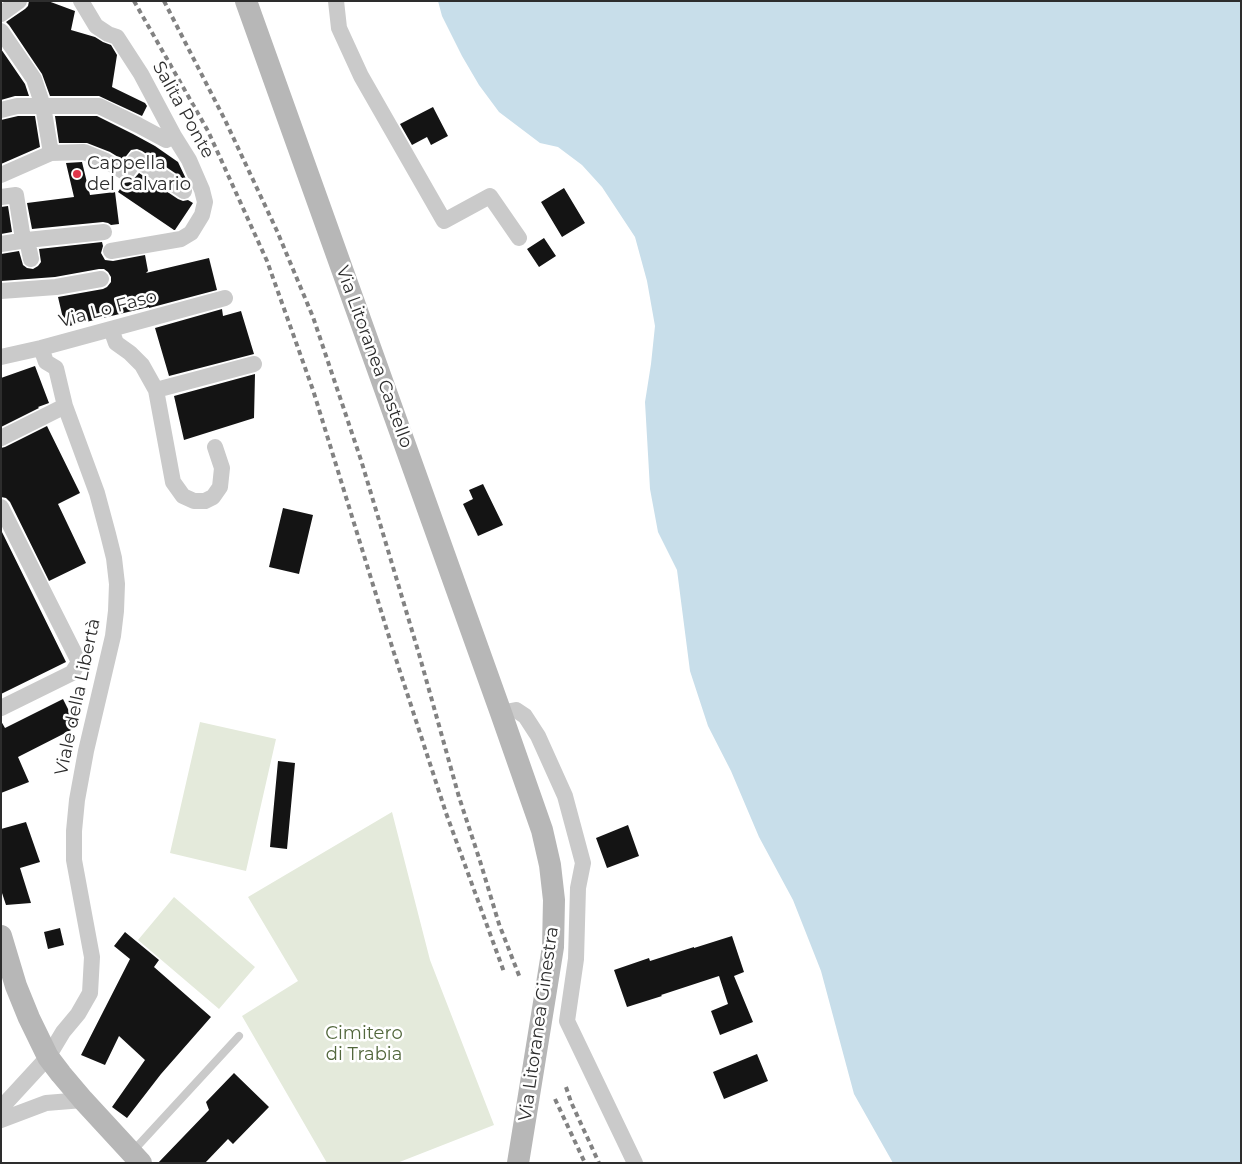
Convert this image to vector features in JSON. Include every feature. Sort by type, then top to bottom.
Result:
[{"type":"main road","name":"Via Litoranea Castello","points":[[246,1],[502,713]]},
{"type":"main road","name":"Via Litoranea Ginestra","points":[[502,713],[542,830],[550,865],[554,900],[553,947],[518,1163]]},
{"type":"main road","points":[[1,936],[11,982],[48,1057],[83,1100],[136,1158]]},
{"type":"street","points":[[1,14],[19,1]]},
{"type":"street","name":"Salita Ponte","points":[[81,1],[96,26],[108,34],[117,37],[141,74],[189,160],[205,202],[202,215],[191,233],[181,239],[111,252]]},
{"type":"street","points":[[336,1],[339,28],[361,76],[444,222],[490,196],[518,238]]},
{"type":"street","points":[[1,31],[34,79],[43,106],[51,154]]},
{"type":"street","points":[[1,110],[17,106],[99,106],[166,140],[174,136]]},
{"type":"street","points":[[1,175],[51,154],[84,152],[106,161],[126,173],[136,159],[184,191]]},
{"type":"street","points":[[1,197],[16,194],[24,236],[31,259]]},
{"type":"street","points":[[1,244],[24,236],[104,232]]},
{"type":"street","points":[[1,291],[56,287],[101,279]]},
{"type":"street","name":"Via Lo Faso","points":[[1,356],[41,348],[225,298]]},
{"type":"street","points":[[112,329],[116,343],[142,365],[156,390],[173,482],[183,496],[194,501],[205,501],[213,497],[220,487],[222,468],[214,447]]},
{"type":"street","points":[[56,368],[61,359],[57,343]]},
{"type":"street","name":"Viale della Libertà","points":[[1,1108],[48,1057],[90,993],[92,957],[74,860],[74,831],[77,800],[86,751],[113,636],[116,611],[117,584],[114,558],[108,534],[96,493],[65,406],[56,368],[46,362],[41,348]]},
{"type":"street","points":[[156,390],[254,364]]},
{"type":"street","points":[[1,438],[65,406]]},
{"type":"street","points":[[1,507],[80,662],[72,673],[1,708]]},
{"type":"street","points":[[502,713],[516,710],[526,716],[538,736],[565,796],[583,863],[578,888],[576,959],[567,1022],[635,1163]]},
{"type":"street","points":[[1,1120],[46,1103],[83,1100]]},
{"type":"lane","points":[[136,1158],[239,1036]]},
{"type":"green space","points":[[200,722],[276,739],[246,871],[170,853]]},
{"type":"green space","name":"Cimitero di Trabia","points":[[392,812],[430,960],[494,1125],[397,1163],[327,1163],[242,1016],[298,981],[248,897]]},
{"type":"green space","points":[[174,897],[255,967],[219,1009],[138,940]]},
{"type":"water","points":[[438,1],[1241,1],[1241,1163],[893,1163],[854,1094],[821,971],[793,900],[759,837],[731,771],[708,726],[690,671],[677,570],[658,532],[650,489],[645,402],[655,326],[647,281],[635,237],[602,187],[582,165],[558,147],[540,143],[499,112],[479,85],[462,56],[442,16]]},
{"type":"building","points":[[29,1],[48,1],[75,11],[71,30],[95,37],[111,45],[117,55],[112,87],[145,103],[147,106],[142,116],[99,96],[50,96],[42,74],[6,22],[25,9]]},
{"type":"building","points":[[1,49],[25,84],[29,96],[15,96],[1,100]]},
{"type":"building","points":[[433,107],[448,136],[431,145],[427,137],[412,145],[400,124]]},
{"type":"building","points":[[18,116],[35,116],[40,147],[1,164],[1,120]]},
{"type":"building","points":[[55,116],[97,116],[155,146],[178,162],[187,181],[137,149],[131,150],[123,160],[110,152],[87,143],[59,143]]},
{"type":"building","points":[[82,162],[90,195],[115,192],[119,224],[111,225],[103,222],[32,229],[27,203],[74,197],[66,163]]},
{"type":"building","points":[[139,173],[178,199],[188,200],[193,203],[175,230],[118,192],[124,183],[131,182]]},
{"type":"building","points":[[564,188],[585,223],[562,237],[541,202]]},
{"type":"building","points":[[8,206],[12,232],[1,234],[1,207]]},
{"type":"building","points":[[544,238],[556,256],[539,267],[527,249]]},
{"type":"building","points":[[102,242],[101,253],[105,260],[113,261],[145,255],[148,271],[146,273],[209,258],[217,290],[65,327],[58,297],[107,287],[111,282],[111,277],[104,269],[55,277],[1,281],[1,254],[19,251],[23,265],[33,269],[41,262],[39,249]]},
{"type":"building","points":[[222,309],[223,316],[241,311],[254,354],[169,376],[155,328]]},
{"type":"building","points":[[35,366],[49,403],[1,427],[1,378]]},
{"type":"building","points":[[255,374],[254,418],[184,440],[174,396]]},
{"type":"building","points":[[47,426],[80,493],[58,504],[86,563],[49,581],[10,502],[6,498],[1,497],[1,448]]},
{"type":"building","points":[[483,484],[503,525],[478,536],[463,504],[473,499],[469,490]]},
{"type":"building","points":[[283,508],[313,515],[299,574],[269,567]]},
{"type":"building","points":[[1,530],[66,662],[1,694]]},
{"type":"building","points":[[63,699],[77,727],[18,757],[29,782],[1,793],[1,721],[5,728]]},
{"type":"building","points":[[278,761],[295,763],[287,849],[270,847]]},
{"type":"building","points":[[26,822],[40,862],[20,868],[31,903],[6,905],[1,890],[1,829]]},
{"type":"building","points":[[628,825],[639,856],[607,868],[596,838]]},
{"type":"building","points":[[60,928],[64,945],[48,949],[44,932]]},
{"type":"building","points":[[125,932],[159,960],[154,967],[211,1017],[161,1074],[127,1118],[112,1107],[145,1060],[119,1036],[105,1065],[81,1055],[130,959],[114,946]]},
{"type":"building","points":[[732,936],[744,972],[734,976],[753,1022],[720,1035],[711,1011],[728,1004],[719,976],[627,1007],[614,970],[649,958],[650,961]]},
{"type":"building","points":[[757,1054],[768,1081],[724,1099],[713,1072]]},
{"type":"building","points":[[234,1073],[269,1107],[233,1144],[228,1139],[205,1163],[158,1163],[209,1110],[206,1102]]},
{"type":"railway","points":[[134,1],[208,131],[267,261],[313,390],[394,653],[446,813],[504,972]]},
{"type":"railway","points":[[164,1],[225,120],[277,231],[313,317],[361,460],[419,654],[459,797],[499,924],[520,978]]},
{"type":"railway","points":[[566,1087],[599,1163]]},
{"type":"railway","points":[[555,1099],[585,1163]]},
{"type":"place","name":"Cappella del Calvario","points":[[77,174]]}]
